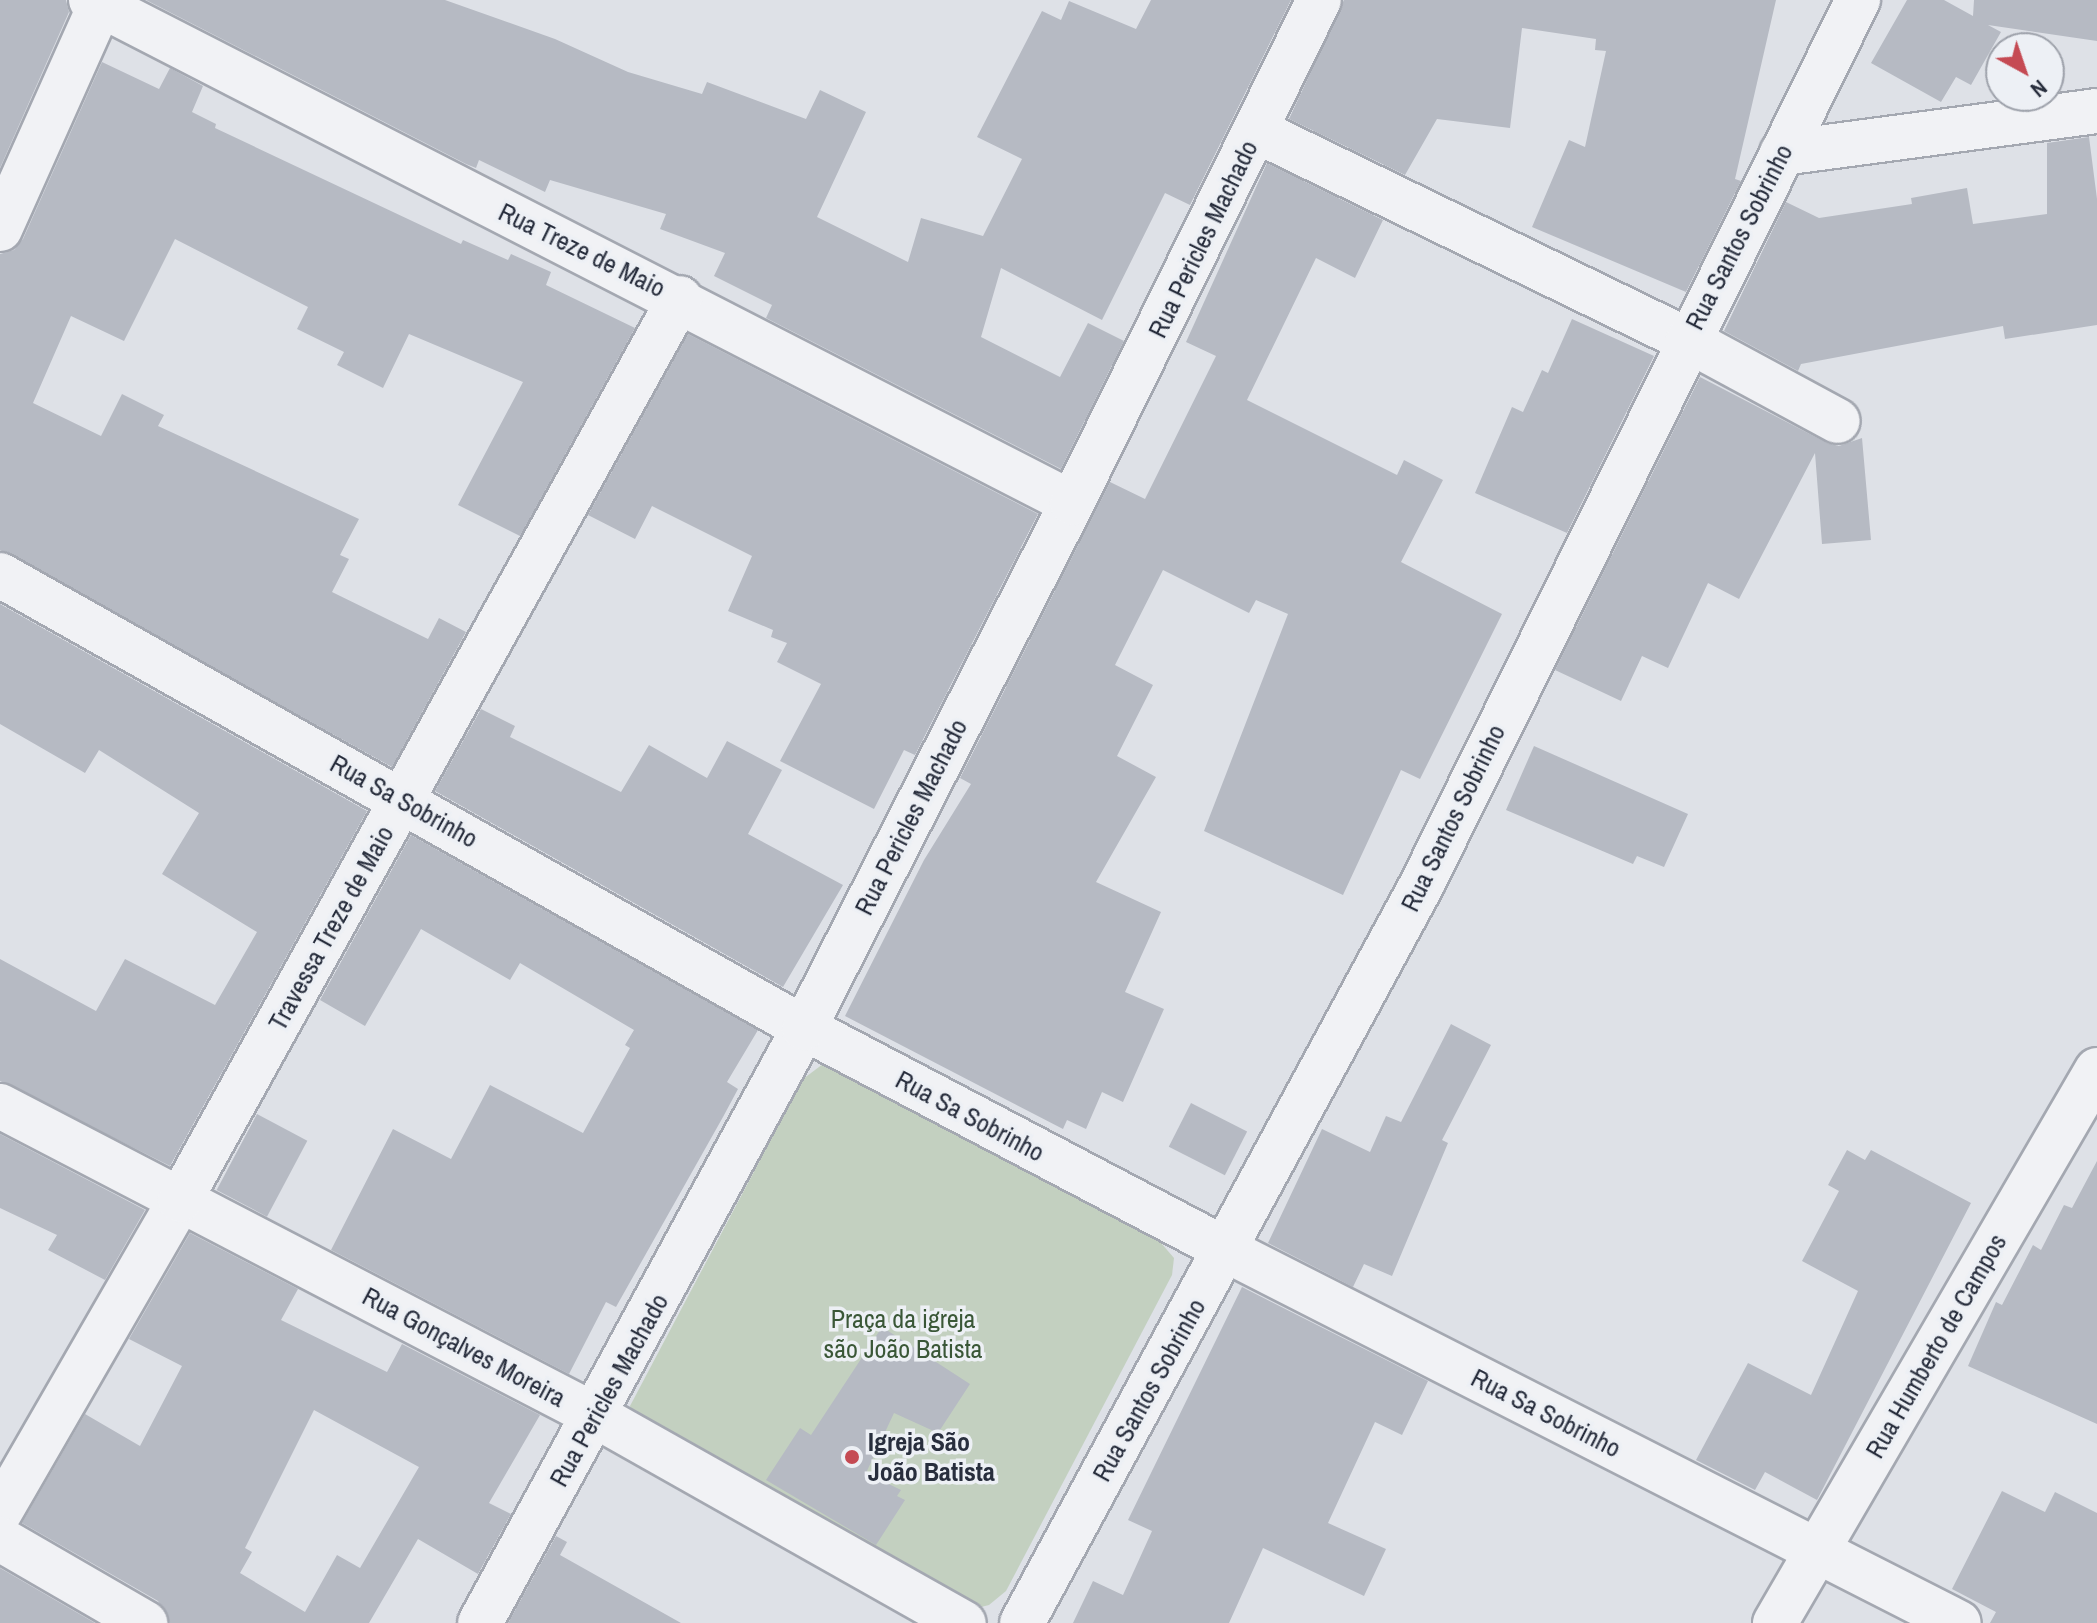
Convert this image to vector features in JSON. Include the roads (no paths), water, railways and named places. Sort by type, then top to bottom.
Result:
[{"type":"street","name":"Rua Pericles Machado","points":[[480,1623],[596,1416],[804,1028],[1072,503],[1319,0]]},
{"type":"street","name":"Rua Santos Sobrinho","points":[[1022,1623],[1422,884],[1858,0]]},
{"type":"street","points":[[0,229],[95,3]]},
{"type":"street","name":"Rua Treze de Maio","points":[[95,3],[680,298],[1072,503]]},
{"type":"street","points":[[1782,153],[2097,111]]},
{"type":"street","points":[[1257,131],[1688,340],[1838,421]]},
{"type":"street","name":"Travessa Treze de Maio","points":[[0,1512],[180,1200],[680,298]]},
{"type":"street","name":"Rua Sa Sobrinho","points":[[0,575],[804,1028],[1226,1250],[1959,1623]]},
{"type":"street","name":"Rua Humberto de Campos","points":[[1775,1623],[2097,1070]]},
{"type":"street","name":"Rua Gonçalves Moreira","points":[[0,1106],[596,1416],[964,1623]]},
{"type":"street","points":[[0,1539],[145,1623]]},
{"type":"place","name":"Igreja São João Batista","points":[[852,1457]]},
{"type":"park label","name":"Praça da igreja são João Batista","points":[[903,1334]]}]
